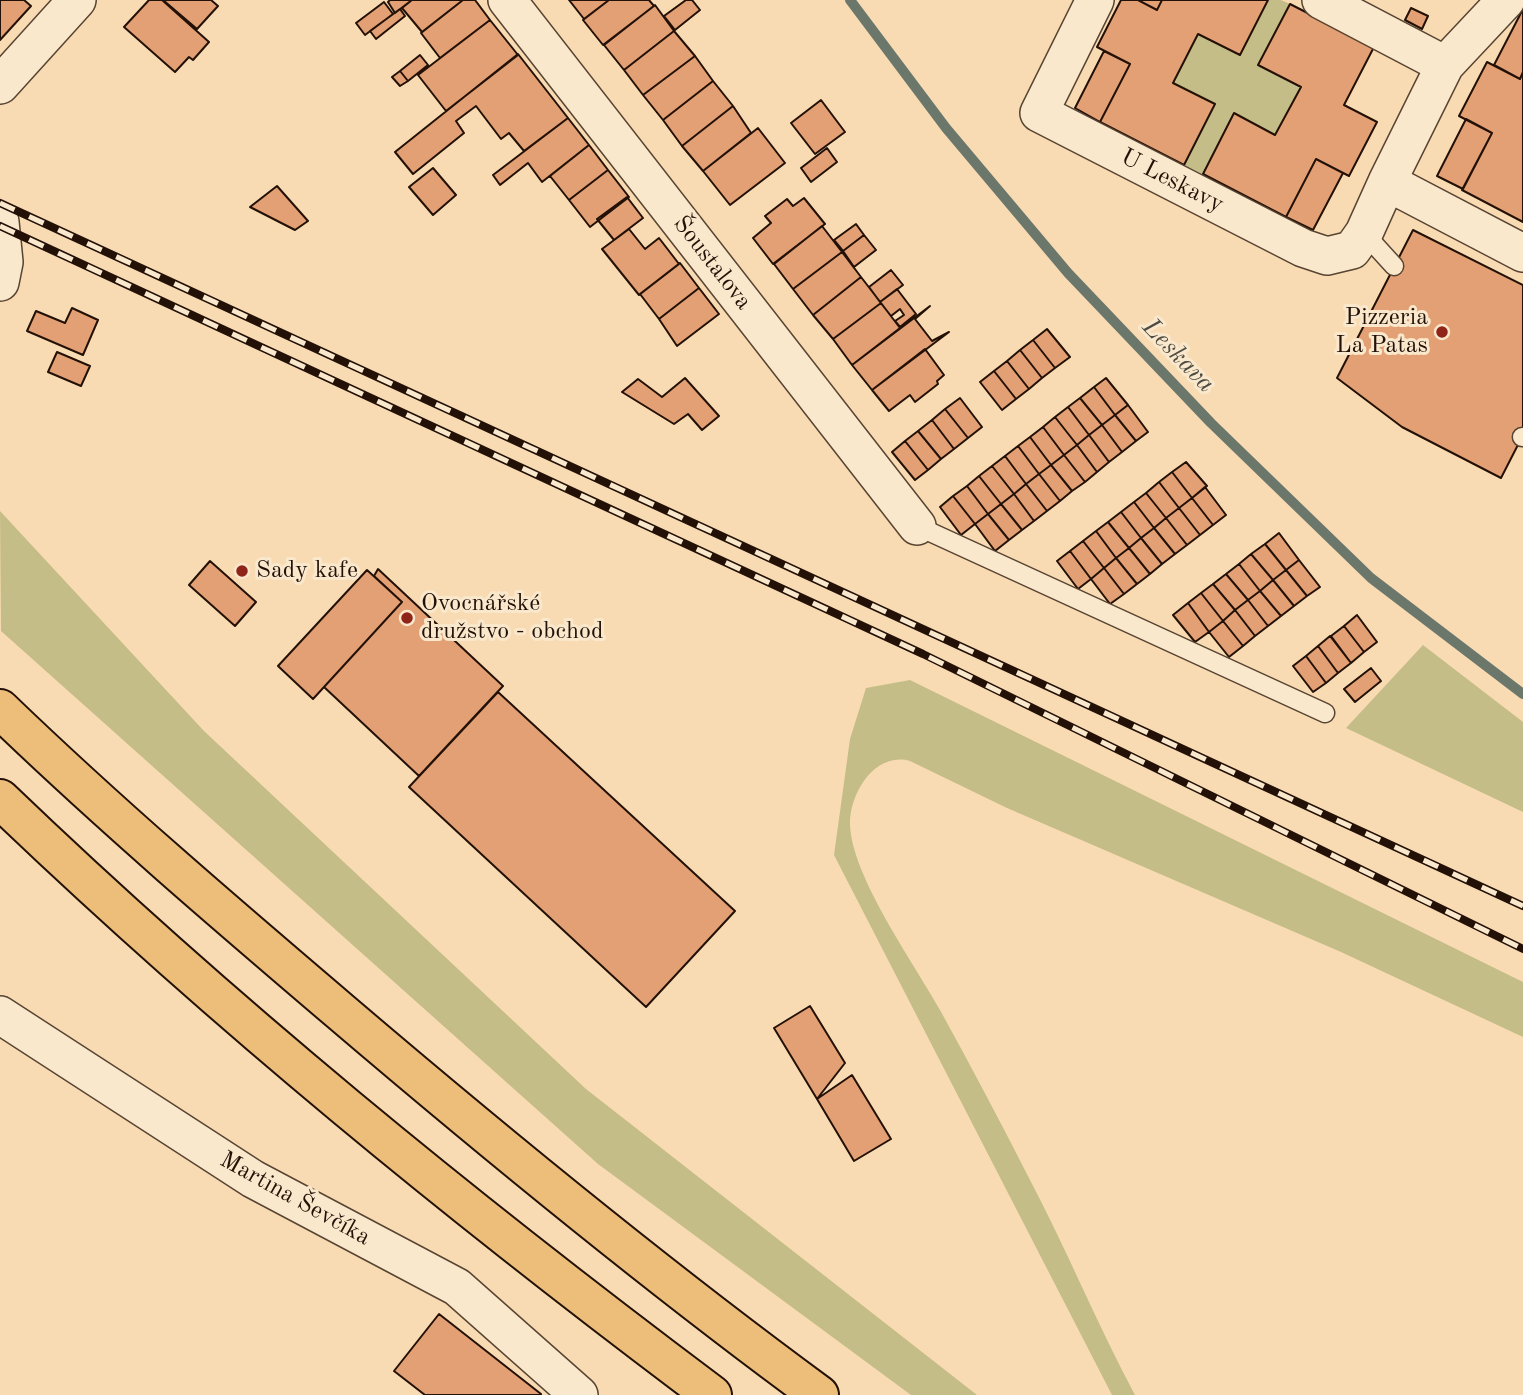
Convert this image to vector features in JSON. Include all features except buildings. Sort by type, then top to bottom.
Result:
[{"type":"highway","points":[[0,709],[266,948],[502,1148],[708,1313],[819,1395]]},
{"type":"highway","points":[[0,799],[222,1004],[453,1197],[712,1395]]},
{"type":"street","points":[[0,85],[77,0]]},
{"type":"street","name":"Šoustalova","points":[[507,0],[917,526]]},
{"type":"street","name":"U Leskavy","points":[[1095,0],[1039,113],[1303,248],[1327,256],[1352,250],[1364,233],[1445,65],[1506,0]]},
{"type":"street","points":[[1321,0],[1445,65]]},
{"type":"street","points":[[1387,182],[1523,253]]},
{"type":"street","points":[[0,222],[4,262],[0,282]]},
{"type":"street","name":"Martina Ševčíka","points":[[0,1015],[253,1180],[457,1287],[579,1395]]},
{"type":"lane","points":[[1364,233],[1394,267]]},
{"type":"lane","points":[[917,526],[1325,713]]},
{"type":"shaded area","points":[[1268,0],[1281,0],[1290,4],[1258,65],[1301,87],[1275,135],[1234,114],[1203,174],[1184,165],[1215,104],[1173,83],[1198,34],[1240,55]]},
{"type":"shaded area","points":[[0,511],[204,731],[586,1089],[977,1395],[911,1395],[598,1164],[1,631]]},
{"type":"shaded area","points":[[1423,645],[1523,722],[1523,812],[1346,728]]},
{"type":"shaded area","points":[[910,680],[1523,982],[1523,1037],[1341,952],[1007,808],[910,761],[886,762],[866,778],[854,801],[850,825],[853,846],[861,869],[872,894],[940,1010],[1044,1206],[1135,1395],[1112,1395],[834,855],[850,739],[866,688]]},
{"type":"waterway","name":"Leskava","points":[[850,0],[946,128],[1068,273],[1211,423],[1371,578],[1523,694]]},
{"type":"railway","points":[[0,203],[1523,906]]},
{"type":"railway","points":[[0,226],[923,654],[1523,949]]},
{"type":"place","name":"Pizzeria La Patas","points":[[1442,332]]},
{"type":"place","name":"Sady kafe","points":[[242,571]]},
{"type":"place","name":"Ovocnářské družstvo - obchod","points":[[407,618]]}]
